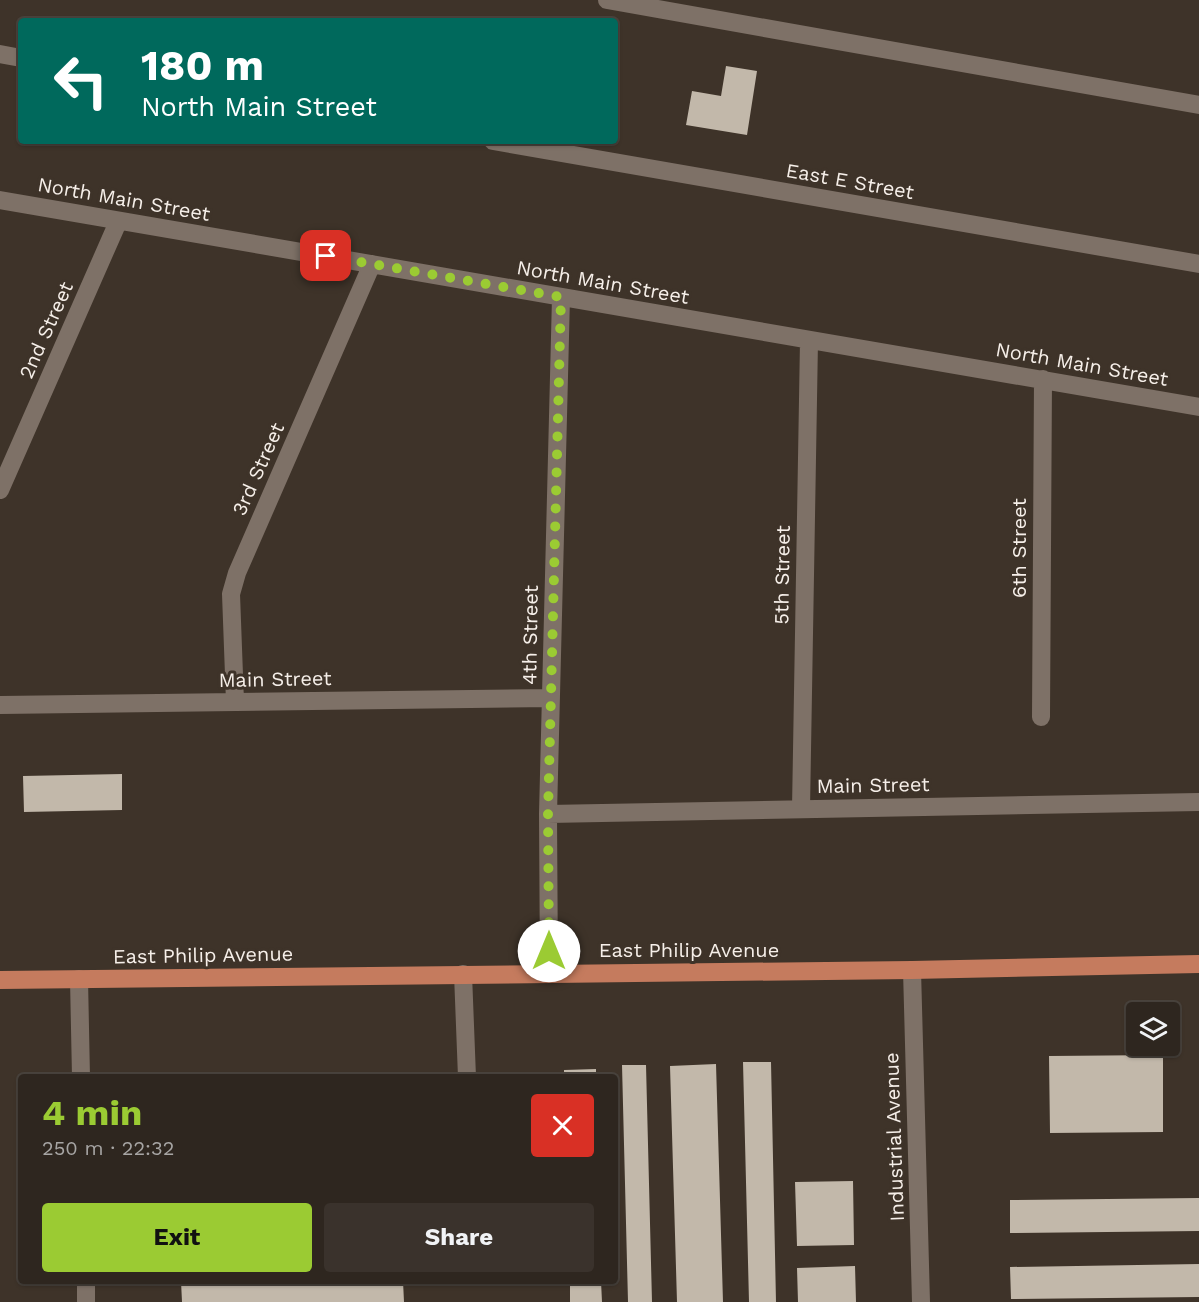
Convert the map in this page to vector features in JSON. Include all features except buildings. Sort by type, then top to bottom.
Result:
[{"type":"main road","name":"East Philip Avenue","points":[[0,980],[912,970],[1199,964]]},
{"type":"street","points":[[607,0],[1199,105]]},
{"type":"street","points":[[0,54],[18,57]]},
{"type":"street","name":"East E Street","points":[[510,144],[1199,264]]},
{"type":"street","name":"North Main Street","points":[[0,200],[1199,407]]},
{"type":"street","name":"2nd Street","points":[[0,490],[118,222]]},
{"type":"street","name":"3rd Street","points":[[235,702],[231,594],[237,573],[372,264]]},
{"type":"street","name":"4th Street","points":[[549,973],[548,814],[561,297]]},
{"type":"street","name":"5th Street","points":[[801,809],[809,341]]},
{"type":"street","name":"6th Street","points":[[1041,717],[1043,379]]},
{"type":"street","name":"Main Street","points":[[0,705],[551,698]]},
{"type":"street","name":"Main Street","points":[[548,814],[1199,802]]},
{"type":"street","name":"Industrial Avenue","points":[[912,970],[921,1302]]},
{"type":"street","points":[[463,974],[467,1074]]},
{"type":"street","points":[[80,979],[81,1074]]},
{"type":"street","points":[[86,1284],[87,1302]]},
{"type":"route","points":[[326,256],[561,297],[548,814],[549,951]]}]
